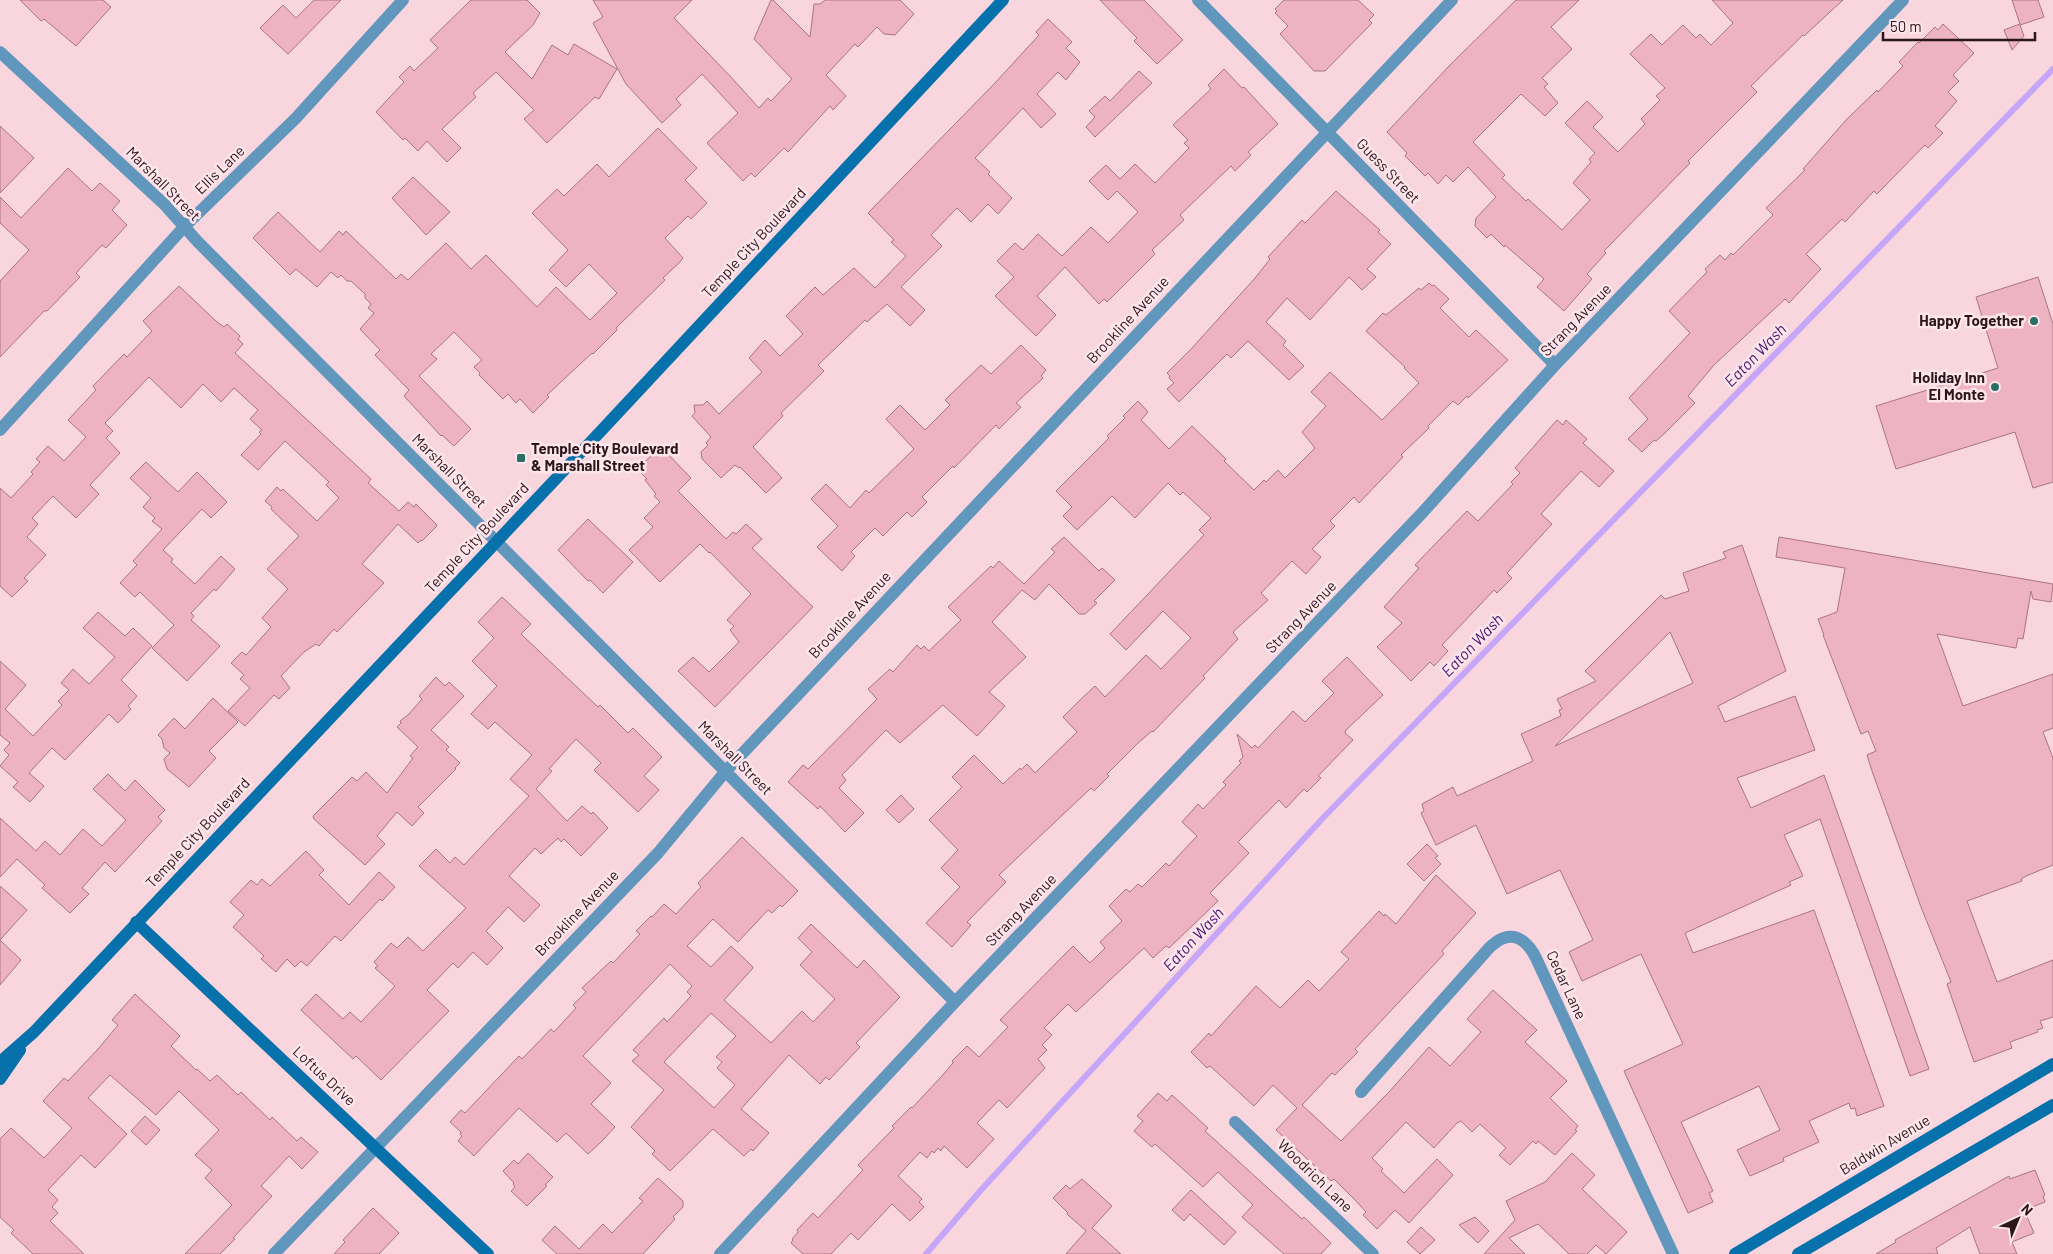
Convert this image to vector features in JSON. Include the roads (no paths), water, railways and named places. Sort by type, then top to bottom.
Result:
[{"type":"main road","name":"Temple City Boulevard","points":[[0,1062],[34,1032],[1003,0]]},
{"type":"main road","name":"Loftus Drive","points":[[136,922],[488,1254]]},
{"type":"main road","name":"Temple City Boulevard","points":[[0,1079],[34,1032]]},
{"type":"main road","name":"Baldwin Avenue","points":[[1735,1254],[2053,1064]]},
{"type":"main road","points":[[1798,1254],[2053,1105]]},
{"type":"street","name":"Ellis Lane","points":[[0,430],[184,227],[296,118],[403,0]]},
{"type":"street","name":"Guess Street","points":[[1198,0],[1555,365]]},
{"type":"street","name":"Brookline Avenue","points":[[274,1254],[658,853],[725,772],[1452,0]]},
{"type":"street","name":"Strang Avenue","points":[[720,1254],[955,1002],[1423,512],[1555,365],[1904,0]]},
{"type":"street","name":"Marshall Street","points":[[0,52],[164,204],[184,227],[955,1002]]},
{"type":"street","name":"Cedar Lane","points":[[1361,1092],[1490,947],[1504,938],[1516,938],[1526,943],[1536,958],[1674,1254]]},
{"type":"street","name":"Woodrich Lane","points":[[1235,1122],[1373,1254]]},
{"type":"waterway","name":"Eaton Wash","points":[[926,1254],[981,1190],[1322,819],[2053,69]]},
{"type":"place","name":"Happy Together","points":[[2034,321]]},
{"type":"place","name":"Holiday Inn El Monte","points":[[1995,387]]},
{"type":"place","name":"Temple City Boulevard & Marshall Street","points":[[521,458]]}]
